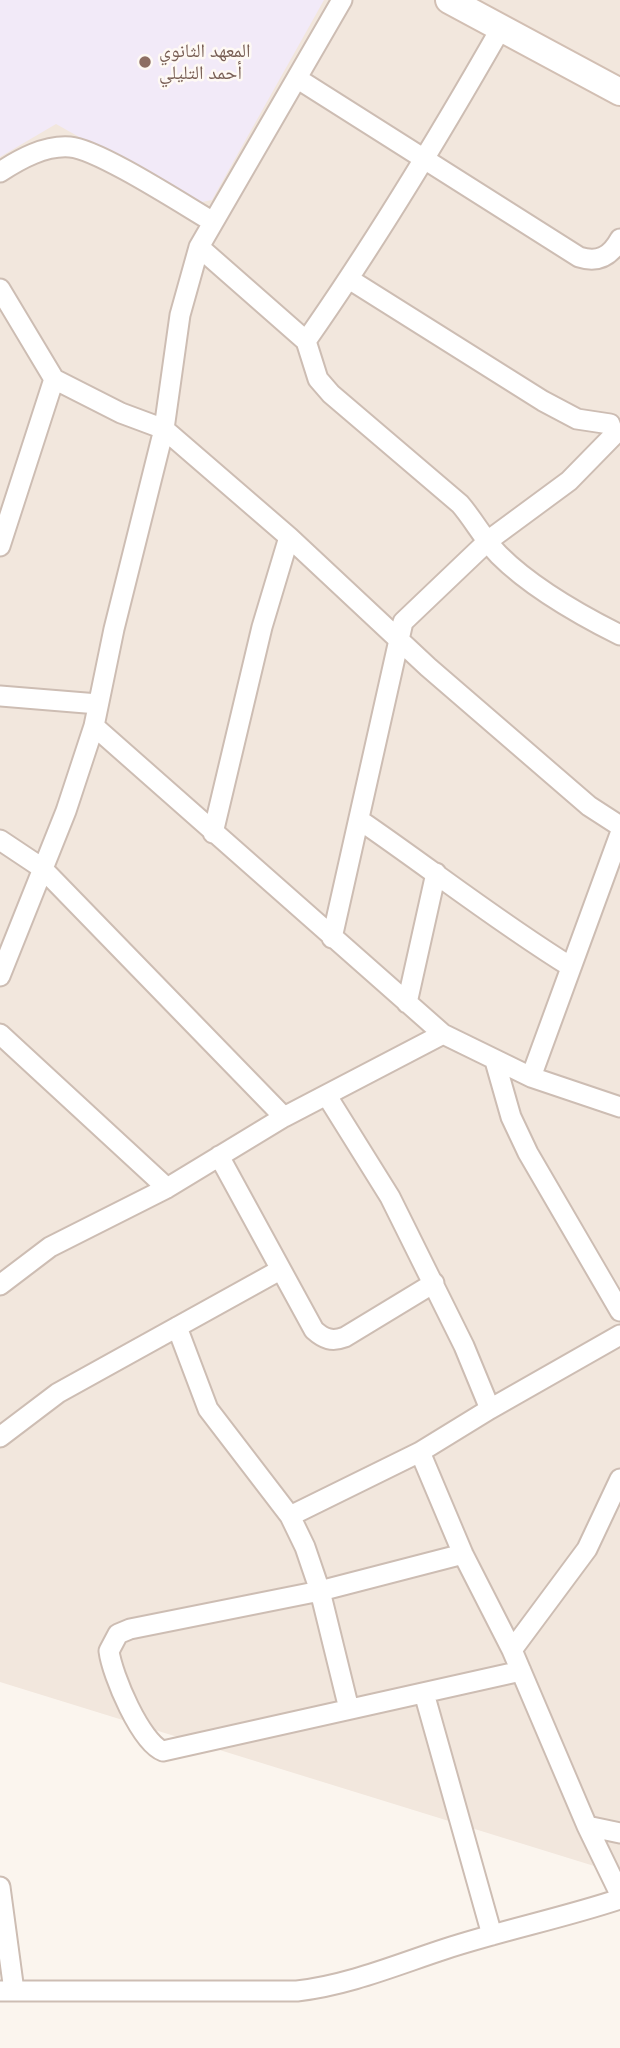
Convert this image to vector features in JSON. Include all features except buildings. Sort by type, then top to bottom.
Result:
[{"type":"street","points":[[0,976],[66,811],[94,726],[114,629],[164,429],[180,315],[199,247],[342,0]]},
{"type":"street","points":[[449,0],[620,93]]},
{"type":"street","points":[[306,341],[349,279],[424,159],[501,28]]},
{"type":"street","points":[[298,79],[579,257],[593,261],[604,257],[620,239]]},
{"type":"street","points":[[0,172],[28,156],[48,149],[71,147],[96,155],[213,222]]},
{"type":"street","points":[[199,247],[306,341],[318,379],[331,394],[460,504],[497,553],[564,604],[620,635]]},
{"type":"street","points":[[332,938],[403,622],[412,610],[489,540],[569,481],[614,435],[612,427],[577,419],[543,401],[349,279]]},
{"type":"street","points":[[0,289],[54,379],[121,413],[164,429],[289,537],[399,640],[579,798],[620,826]]},
{"type":"street","points":[[0,546],[54,379]]},
{"type":"street","points":[[213,833],[262,627],[289,537]]},
{"type":"street","points":[[0,696],[99,704]]},
{"type":"street","points":[[94,726],[443,1034],[531,1077],[620,1107]]},
{"type":"street","points":[[360,821],[436,873],[483,911],[571,967]]},
{"type":"street","points":[[531,1077],[620,834]]},
{"type":"street","points":[[0,840],[42,868],[284,1117]]},
{"type":"street","points":[[407,1003],[436,873]]},
{"type":"street","points":[[0,1034],[167,1188]]},
{"type":"street","points":[[0,1285],[50,1247],[167,1188],[284,1117],[443,1034]]},
{"type":"street","points":[[495,1061],[511,1117],[528,1153],[620,1311]]},
{"type":"street","points":[[327,1096],[390,1197],[434,1283],[490,1409]]},
{"type":"street","points":[[219,1156],[314,1330],[322,1337],[336,1340],[434,1283]]},
{"type":"street","points":[[0,1437],[58,1393],[280,1270]]},
{"type":"street","points":[[177,1328],[208,1409],[290,1516],[320,1591],[349,1709]]},
{"type":"street","points":[[290,1516],[419,1452],[620,1335]]},
{"type":"street","points":[[0,1887],[7,1991],[297,1991],[324,1988],[492,1935],[572,1915],[620,1897],[512,1650],[463,1554],[419,1452]]},
{"type":"street","points":[[512,1650],[587,1549],[620,1479]]},
{"type":"street","points":[[463,1554],[320,1591],[130,1629],[118,1634],[112,1642],[110,1661],[149,1742],[163,1751],[521,1671]]},
{"type":"street","points":[[424,1693],[492,1935]]},
{"type":"street","points":[[587,1826],[620,1833]]},
{"type":"shaded area","points":[[0,0],[620,0],[620,1874],[0,1682]]},
{"type":"shaded area","name":"المعهد الثانوي أحمد التليلي","points":[[0,0],[324,0],[212,200],[197,203],[56,124],[0,157]]},
{"type":"place","name":"المعهد الثانوي أحمد التليلي","points":[[145,62]]}]
